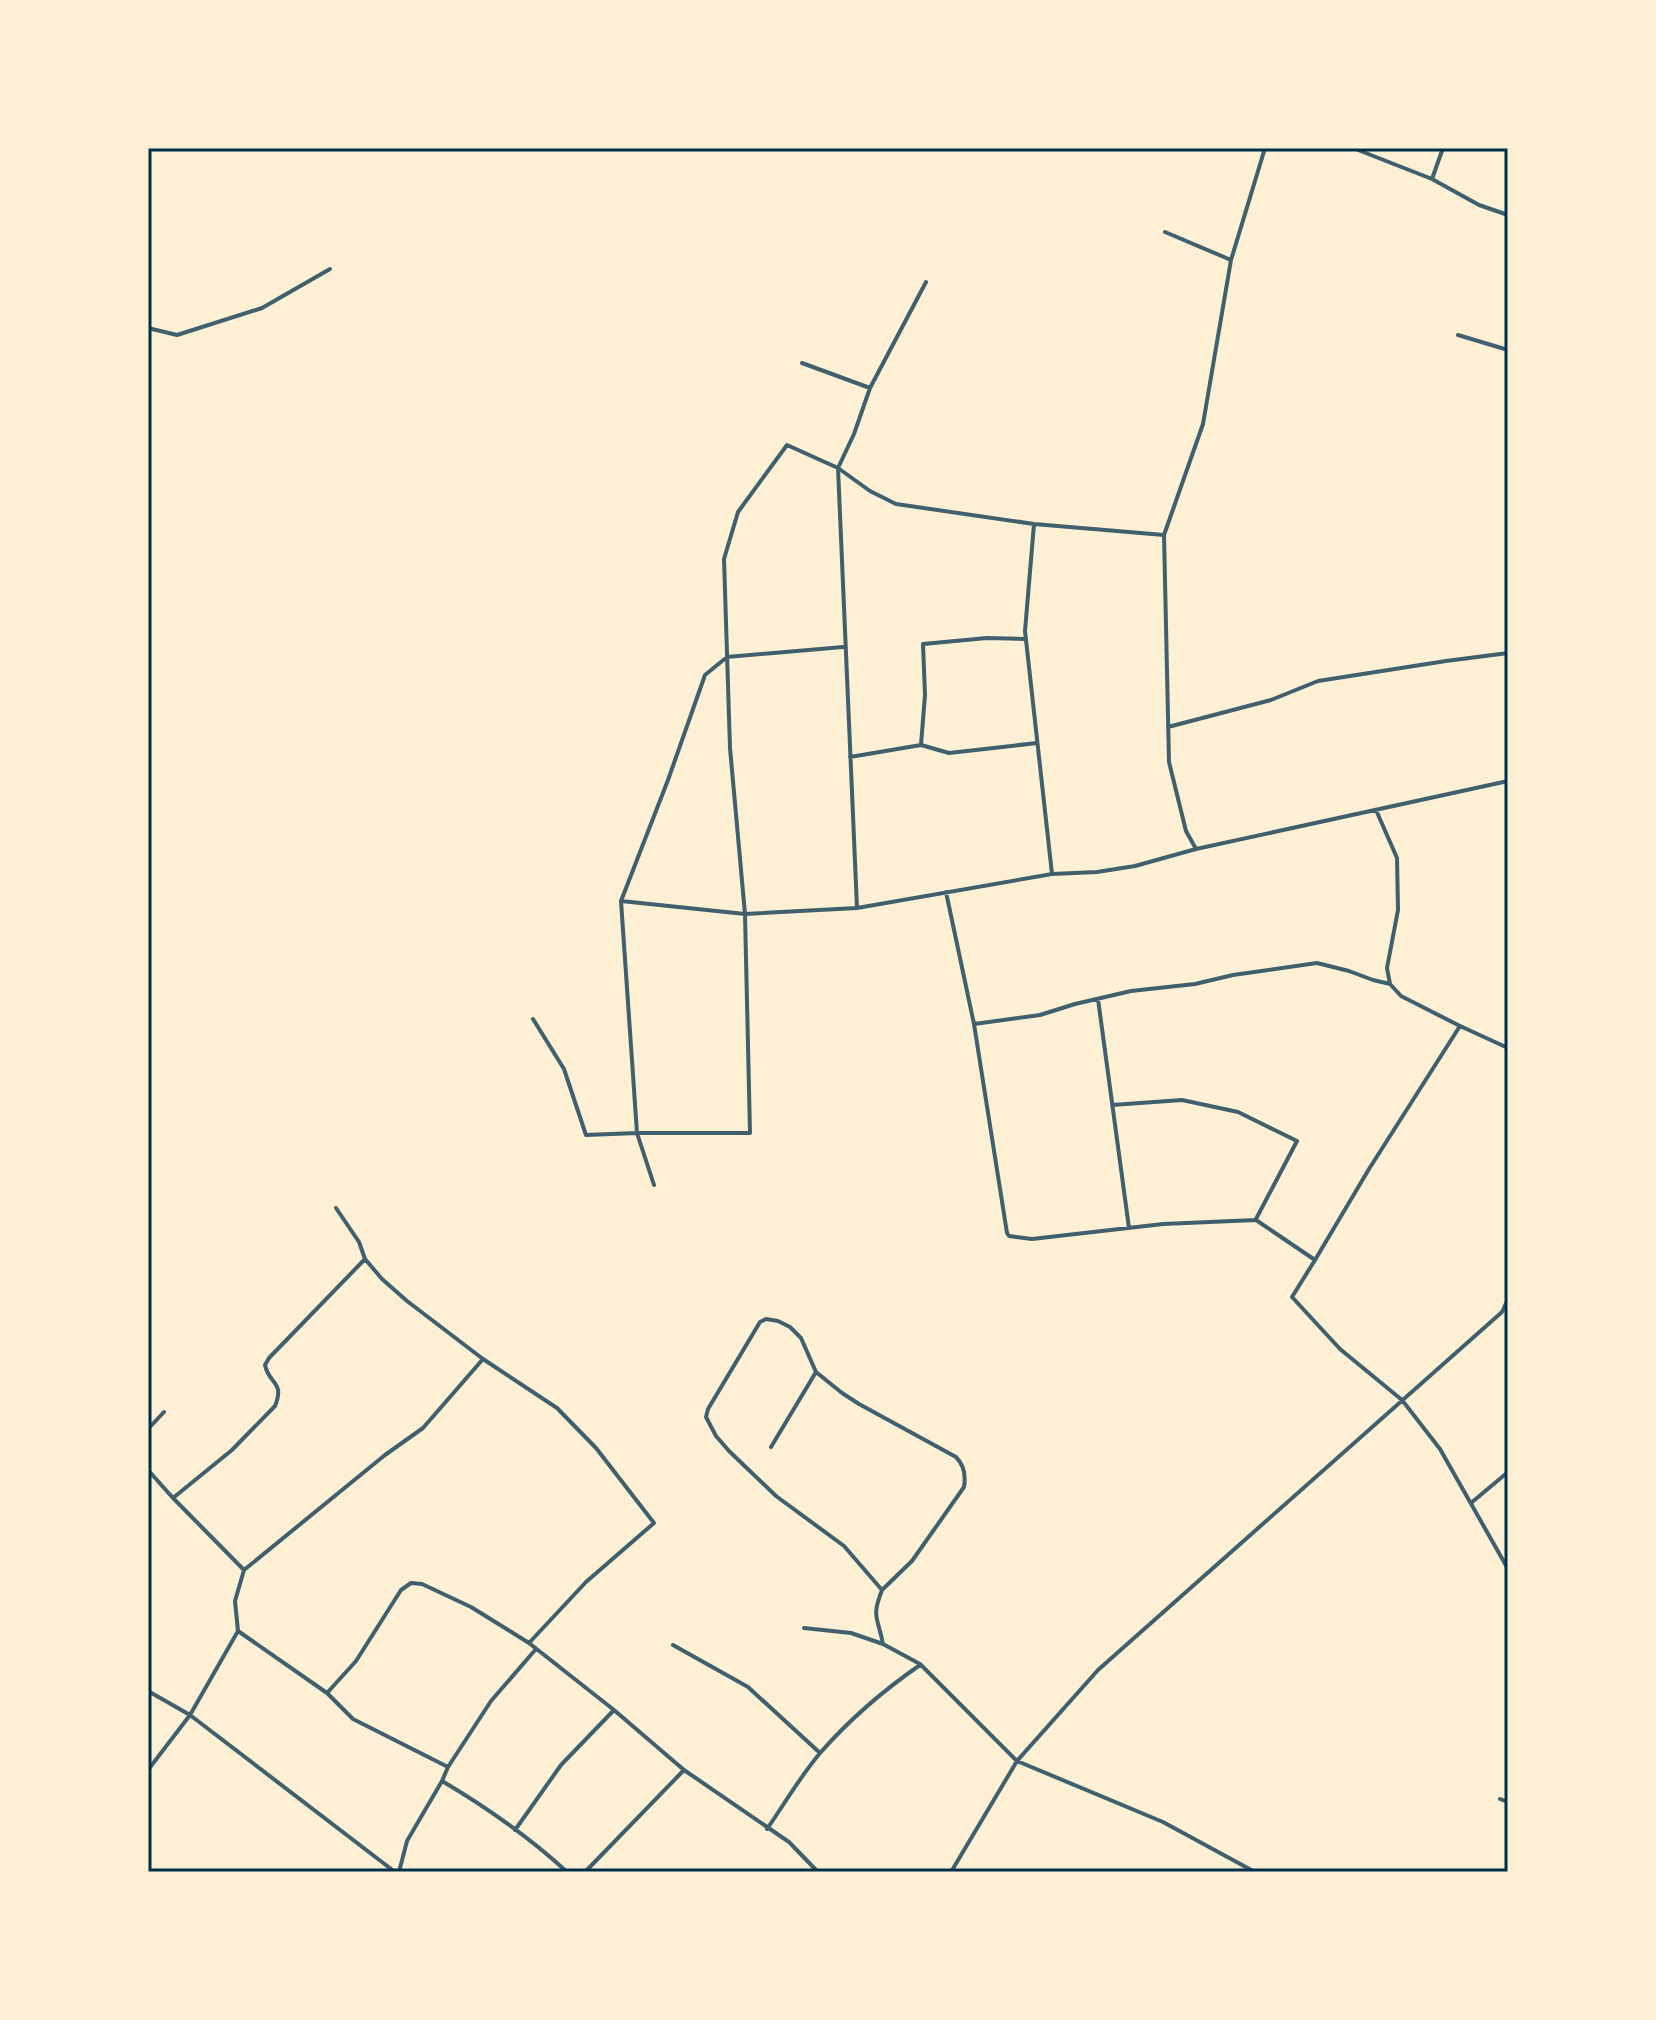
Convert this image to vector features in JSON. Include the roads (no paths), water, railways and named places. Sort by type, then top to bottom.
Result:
[{"type":"street","points":[[1196,849],[1186,831],[1169,762],[1164,535],[1203,424],[1231,260],[1265,148]]},
{"type":"street","points":[[1353,148],[1432,179],[1479,205],[1508,215]]},
{"type":"street","points":[[1432,179],[1443,148]]},
{"type":"street","points":[[1165,232],[1231,260]]},
{"type":"street","points":[[148,328],[177,335],[262,308],[330,269]]},
{"type":"street","points":[[857,908],[838,468],[870,388],[926,282]]},
{"type":"street","points":[[1458,335],[1508,350]]},
{"type":"street","points":[[802,363],[870,388]]},
{"type":"street","points":[[533,1019],[564,1069],[586,1135],[750,1133],[745,914],[730,748],[724,559],[738,512],[787,445],[838,468],[870,491],[896,504],[1034,524],[1164,535]]},
{"type":"street","points":[[1034,524],[1026,639],[1052,874]]},
{"type":"street","points":[[921,745],[925,695],[923,644],[987,638],[1026,639]]},
{"type":"street","points":[[654,1185],[637,1133],[621,901],[705,675],[727,657],[844,647]]},
{"type":"street","points":[[1168,727],[1271,700],[1318,681],[1508,653]]},
{"type":"street","points":[[850,757],[921,745],[949,753],[1037,743]]},
{"type":"street","points":[[621,901],[745,914],[857,908],[1052,874],[1135,866],[1196,849],[1508,781]]},
{"type":"street","points":[[1376,810],[1397,858],[1398,910],[1387,968],[1390,984],[1401,996],[1508,1048]]},
{"type":"street","points":[[946,892],[974,1024],[1007,1233],[1012,1238],[1032,1239],[1163,1224],[1256,1220],[1315,1260]]},
{"type":"street","points":[[974,1024],[1040,1015],[1131,991],[1195,984],[1233,975],[1317,963],[1390,984]]},
{"type":"street","points":[[1098,999],[1129,1228]]},
{"type":"street","points":[[1460,1026],[1292,1297],[1340,1349],[1402,1400],[1440,1449],[1508,1569]]},
{"type":"street","points":[[1112,1105],[1182,1100],[1238,1112],[1297,1141],[1256,1220]]},
{"type":"street","points":[[336,1208],[359,1242],[365,1259],[382,1279],[483,1359],[557,1408],[596,1448],[654,1523],[586,1582],[529,1643]]},
{"type":"street","points":[[173,1498],[232,1450],[275,1406],[279,1397],[278,1386],[266,1373],[265,1365],[269,1358],[365,1259]]},
{"type":"street","points":[[951,1872],[1017,1761],[1098,1670],[1502,1312],[1508,1299]]},
{"type":"street","points":[[882,1590],[844,1546],[776,1496],[729,1451],[706,1417],[763,1320],[778,1321],[790,1327],[801,1338],[816,1372],[859,1404],[956,1457],[965,1471],[964,1487],[912,1561],[882,1590],[875,1615],[883,1644]]},
{"type":"street","points":[[148,1770],[190,1715],[238,1631],[235,1601],[244,1570],[423,1428],[483,1359]]},
{"type":"street","points":[[771,1447],[816,1372]]},
{"type":"street","points":[[148,1429],[164,1412]]},
{"type":"street","points":[[148,1470],[244,1570]]},
{"type":"street","points":[[1471,1503],[1508,1472]]},
{"type":"street","points":[[327,1693],[356,1661],[401,1590],[411,1583],[422,1584],[471,1607],[529,1643],[684,1770],[789,1842],[818,1872]]},
{"type":"street","points":[[804,1628],[851,1633],[883,1644],[920,1664],[1017,1761],[1163,1822],[1255,1872]]},
{"type":"street","points":[[238,1631],[327,1693],[353,1719],[448,1767]]},
{"type":"street","points":[[673,1645],[748,1687],[820,1753]]},
{"type":"street","points":[[148,1691],[190,1715],[397,1872],[407,1841],[448,1767],[491,1701],[536,1649]]},
{"type":"street","points":[[767,1829],[820,1753],[877,1698],[920,1664]]},
{"type":"street","points":[[515,1830],[561,1765],[614,1710]]},
{"type":"street","points":[[585,1872],[684,1770]]},
{"type":"street","points":[[442,1781],[470,1797],[567,1872]]},
{"type":"street","points":[[1500,1799],[1508,1802]]}]
